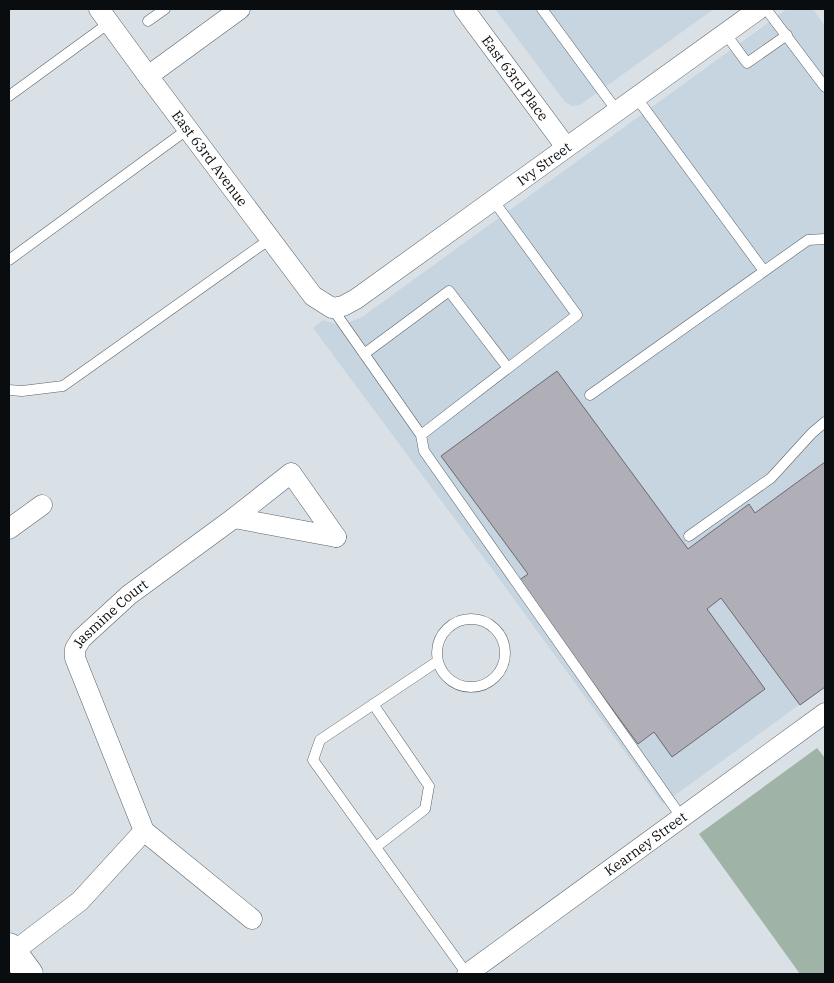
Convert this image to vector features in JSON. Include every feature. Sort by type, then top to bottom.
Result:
[{"type":"street","points":[[148,76],[240,9]]},
{"type":"street","name":"East 63rd Place","points":[[464,9],[566,147]]},
{"type":"street","name":"Ivy Street","points":[[328,306],[342,306],[356,299],[759,9]]},
{"type":"street","name":"East 63rd Avenue","points":[[104,16],[313,296],[328,306]]},
{"type":"street","name":"Jasmine Court","points":[[234,518],[336,537],[290,473],[234,518],[129,595],[81,639],[75,649],[75,658],[144,831],[252,919]]},
{"type":"street","points":[[9,529],[42,505]]},
{"type":"street","name":"Kearney Street","points":[[467,974],[825,713]]},
{"type":"street","points":[[29,974],[11,950],[80,901],[144,831]]},
{"type":"lane","points":[[148,21],[165,9]]},
{"type":"lane","points":[[542,9],[616,111]]},
{"type":"lane","points":[[766,9],[825,87]]},
{"type":"lane","points":[[9,96],[104,16]]},
{"type":"lane","points":[[725,33],[747,62],[786,35]]},
{"type":"lane","points":[[636,97],[764,271]]},
{"type":"lane","points":[[9,260],[188,129]]},
{"type":"lane","points":[[421,435],[577,315],[493,200]]},
{"type":"lane","points":[[9,390],[22,391],[64,386],[270,239]]},
{"type":"lane","points":[[590,395],[808,240],[825,239]]},
{"type":"lane","points":[[364,354],[450,291],[508,368]]},
{"type":"lane","points":[[328,306],[421,435],[424,451],[682,818]]},
{"type":"lane","points":[[689,536],[771,478],[812,433],[825,422]]},
{"type":"lane","points":[[463,620],[483,621],[498,633],[503,642],[505,652],[503,663],[492,680],[483,684],[473,686],[461,685],[451,680],[443,672],[438,661],[437,650],[440,639],[446,629],[454,623],[463,620]]},
{"type":"lane","points":[[438,661],[320,740],[313,760],[467,974]]},
{"type":"lane","points":[[373,704],[429,786],[425,809],[376,847]]},
{"type":"shaded area","points":[[495,9],[714,9],[580,105],[572,106],[565,102]]},
{"type":"shaded area","points":[[787,9],[813,9],[825,26],[825,686],[663,804],[313,328],[323,320],[336,324],[350,322],[362,317]]},
{"type":"green space","points":[[817,748],[825,758],[825,974],[800,974],[699,834]]},
{"type":"building","points":[[557,371],[688,549],[749,504],[755,513],[825,462],[825,687],[800,705],[721,598],[707,609],[765,689],[672,757],[654,732],[638,744],[518,581],[528,574],[441,456]]}]
